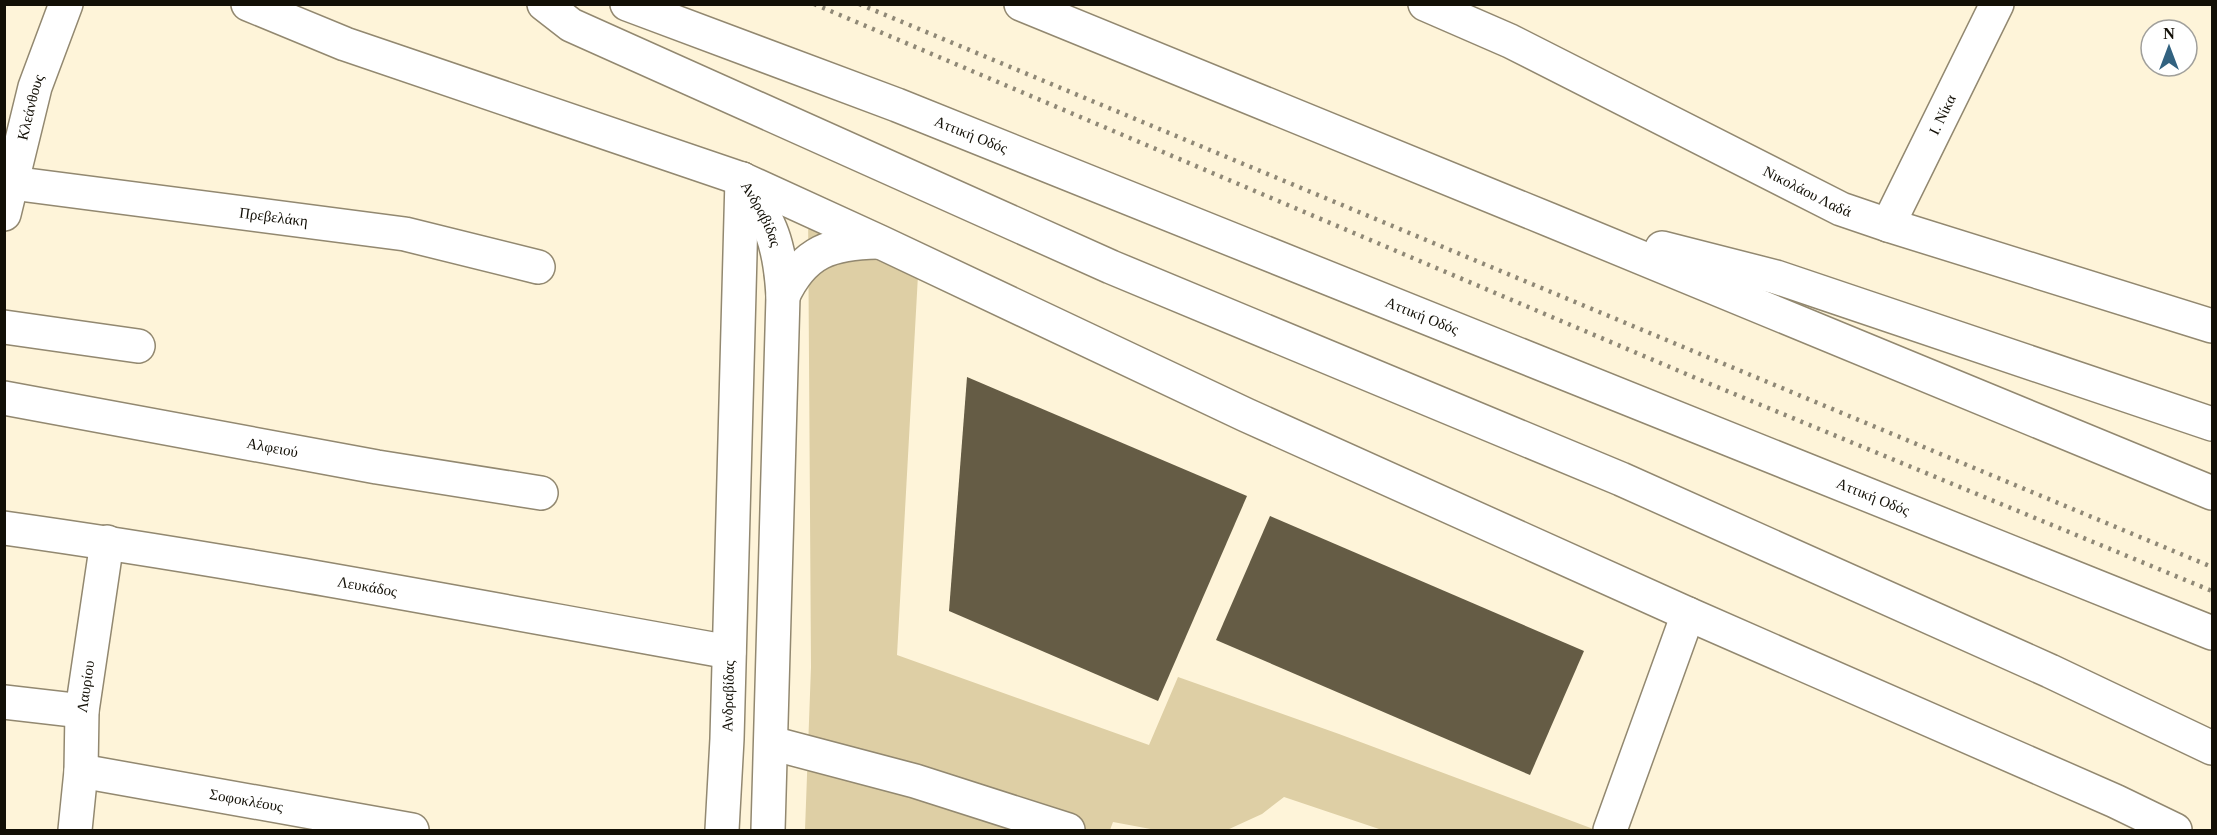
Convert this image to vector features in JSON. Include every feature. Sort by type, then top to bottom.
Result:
[{"type":"main road","name":"Κλεάνθους","points":[[4,214],[8,182],[35,87],[66,4]]},
{"type":"main road","points":[[248,4],[345,44],[742,179],[1246,415],[1688,614],[2115,801],[2175,831]]},
{"type":"main road","points":[[544,4],[572,25],[985,212],[1111,267],[1622,479],[2050,671],[2212,748]]},
{"type":"main road","name":"Αττική Οδός","points":[[627,4],[908,110],[2212,633]]},
{"type":"main road","points":[[1021,4],[2212,493]]},
{"type":"main road","name":"Νικολάου Λαδά","points":[[1425,4],[1510,41],[1841,209],[2212,326]]},
{"type":"main road","name":"Ι. Νίκα","points":[[1888,225],[1997,4]]},
{"type":"main road","name":"Ανδραβίδας","points":[[742,179],[774,233],[782,264],[768,831]]},
{"type":"main road","name":"Ανδραβίδας","points":[[722,831],[727,739],[742,179]]},
{"type":"main road","name":"Πρεβελάκη","points":[[8,182],[405,234],[538,267]]},
{"type":"main road","points":[[1550,220],[1776,277],[2212,424]]},
{"type":"main road","points":[[783,296],[792,277],[805,261],[826,249],[853,243],[880,242]]},
{"type":"main road","points":[[4,327],[138,346]]},
{"type":"main road","name":"Αλφειού","points":[[4,398],[377,467],[541,494]]},
{"type":"main road","name":"Λευκάδος","points":[[4,528],[107,542],[729,652]]},
{"type":"main road","name":"Λαυρίου","points":[[75,831],[81,771],[81,711],[107,542]]},
{"type":"main road","points":[[1610,831],[1688,614]]},
{"type":"main road","points":[[4,702],[81,711]]},
{"type":"main road","points":[[771,743],[915,781],[1068,831]]},
{"type":"main road","name":"Σοφοκλέους","points":[[81,771],[412,831]]},
{"type":"shaded area","points":[[808,205],[919,257],[897,655],[1149,745],[1178,677],[1339,734],[1596,830],[1382,830],[1284,797],[1262,814],[1227,830],[1156,830],[1113,822],[1110,830],[805,830],[811,667]]},
{"type":"building","points":[[967,377],[1247,496],[1158,701],[949,611]]},
{"type":"building","points":[[1270,516],[1584,651],[1530,775],[1216,640]]},
{"type":"railway","points":[[814,4],[1698,379],[2212,591]]},
{"type":"railway","points":[[859,4],[2212,567]]}]
